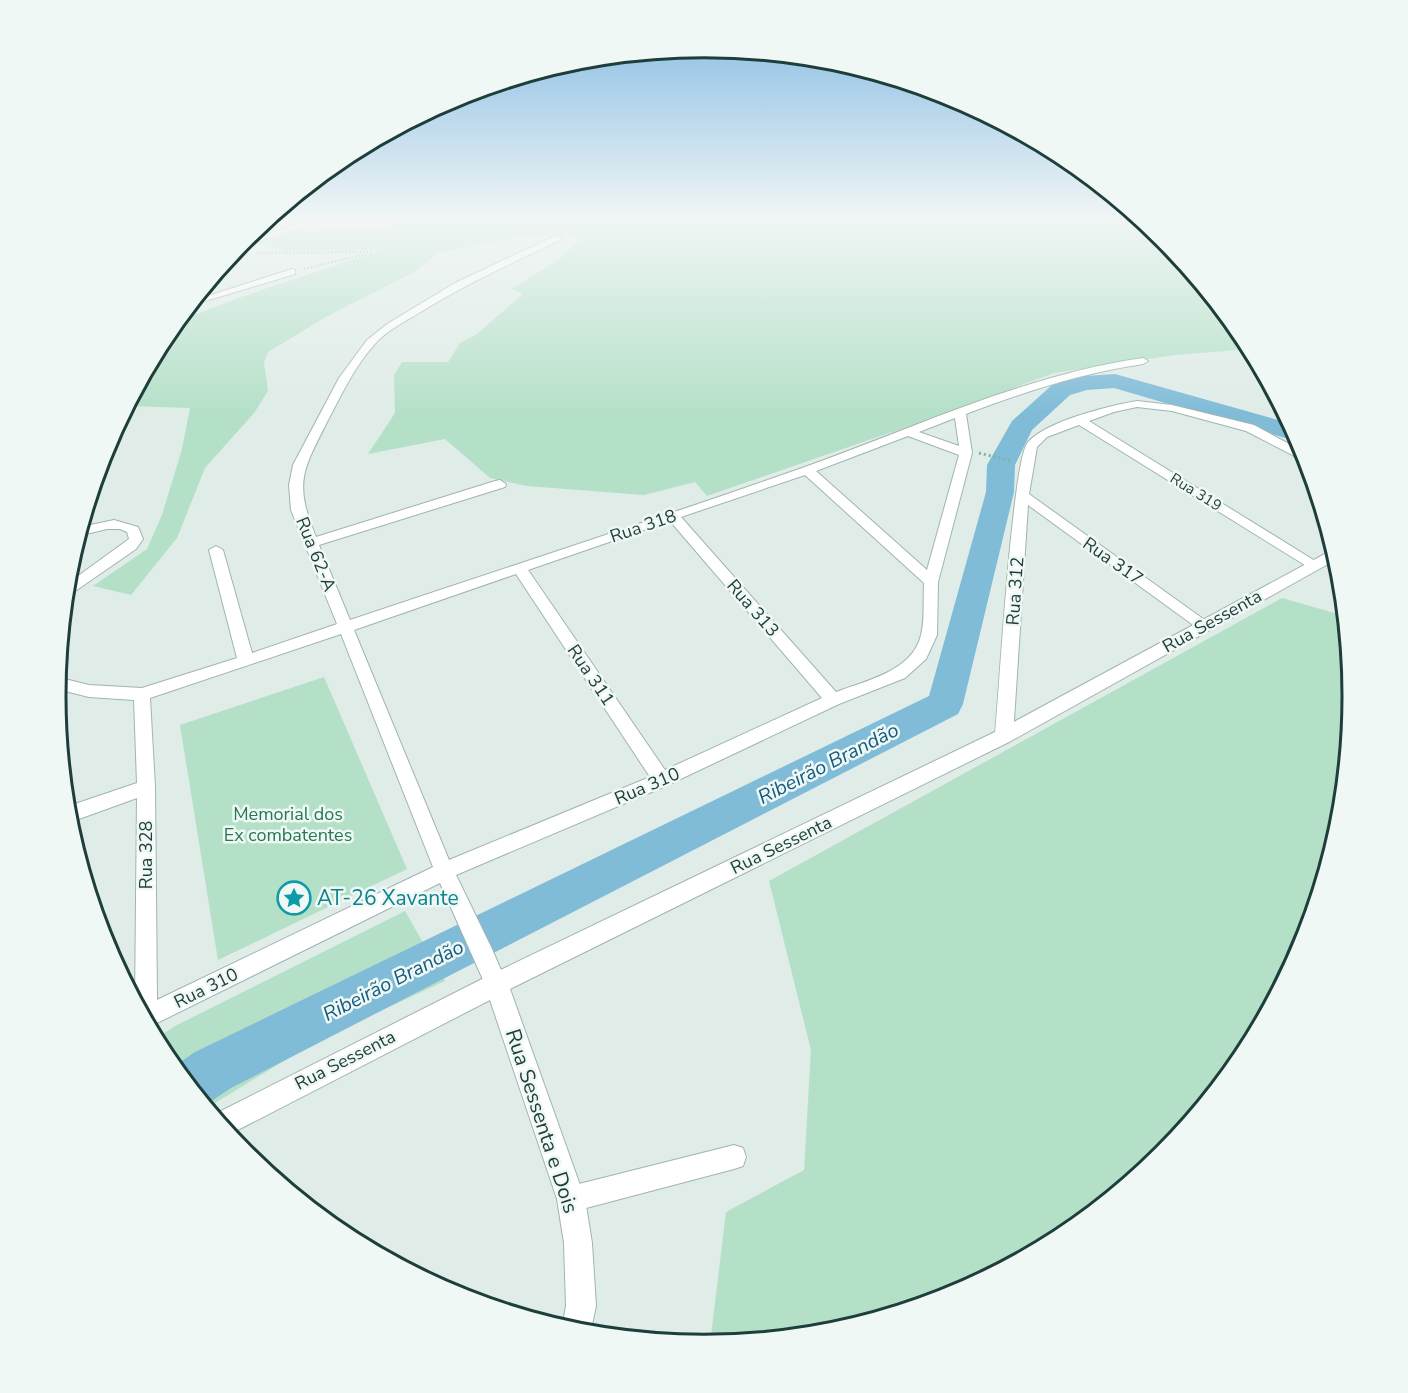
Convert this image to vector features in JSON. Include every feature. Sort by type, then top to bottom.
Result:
[{"type":"street","points":[[205,300],[260,282]]},
{"type":"street","name":"Rua 62-A","points":[[464,282],[391,326],[355,361],[299,465],[295,485],[298,510],[444,871],[458,897],[496,984]]},
{"type":"street","name":"Rua 318","points":[[142,694],[520,569],[807,470],[1056,378],[1101,367],[1143,361]]},
{"type":"street","points":[[1079,420],[1111,409],[1137,404],[1172,408],[1233,423],[1266,436],[1292,450]]},
{"type":"street","name":"Rua 310","points":[[151,1014],[444,871],[662,780],[833,700],[899,674],[920,655],[929,634],[930,582],[973,453],[960,413]]},
{"type":"street","name":"Rua 312","points":[[1005,736],[1022,495],[1031,447],[1043,434],[1079,420]]},
{"type":"street","name":"Rua 319","points":[[1079,420],[1313,564]]},
{"type":"street","points":[[908,432],[973,453]]},
{"type":"street","points":[[807,470],[930,582]]},
{"type":"street","points":[[312,543],[500,484]]},
{"type":"street","name":"Rua 317","points":[[1022,495],[1205,626]]},
{"type":"street","name":"Rua 313","points":[[672,515],[833,700]]},
{"type":"street","points":[[76,584],[131,546],[136,539],[134,530],[125,525],[111,524],[88,530]]},
{"type":"street","points":[[216,550],[246,661]]},
{"type":"street","name":"Rua Sessenta","points":[[228,1121],[496,984],[1005,736],[1327,558]]},
{"type":"street","name":"Rua 311","points":[[520,569],[662,780]]},
{"type":"street","points":[[66,685],[89,691],[142,694]]},
{"type":"street","name":"Rua 328","points":[[142,694],[146,787],[145,1004]]},
{"type":"street","points":[[76,812],[146,787]]},
{"type":"street","name":"Rua Sessenta e Dois","points":[[496,984],[572,1199],[578,1243],[581,1306],[578,1322]]},
{"type":"street","points":[[572,1199],[734,1157]]},
{"type":"path","points":[[973,453],[1006,460]]},
{"type":"green space","points":[[286,282],[394,282],[326,317],[268,352],[264,362],[268,391],[254,413],[205,468],[177,538],[131,595],[93,586],[147,549],[162,515],[182,449],[190,408],[136,406],[151,377],[193,316]]},
{"type":"green space","points":[[523,282],[1189,282],[1239,350],[1175,355],[1054,373],[924,421],[707,496],[695,482],[644,495],[527,486],[490,478],[445,439],[368,454],[395,413],[394,375],[402,362],[448,362],[460,343],[477,334],[523,294],[511,289]]},
{"type":"green space","points":[[1282,598],[1337,614],[1342,696],[1337,780],[1330,821],[1308,902],[1276,979],[1257,1016],[1210,1085],[1184,1117],[1155,1148],[1092,1203],[1023,1249],[986,1269],[909,1301],[869,1313],[787,1329],[711,1334],[726,1212],[804,1170],[811,1050],[769,881]]},
{"type":"green space","name":"Memorial dos Ex combatentes","points":[[324,677],[407,869],[218,960],[180,725]]},
{"type":"green space","points":[[405,911],[445,981],[318,1040],[213,1104],[163,1034]]},
{"type":"waterway","name":"Ribeirão Brandão","points":[[196,1082],[213,1070],[945,704],[1000,492],[1001,465],[1021,426],[1061,390],[1085,383],[1115,381],[1283,429]]},
{"type":"place","name":"AT-26 Xavante","points":[[294,898]]}]
